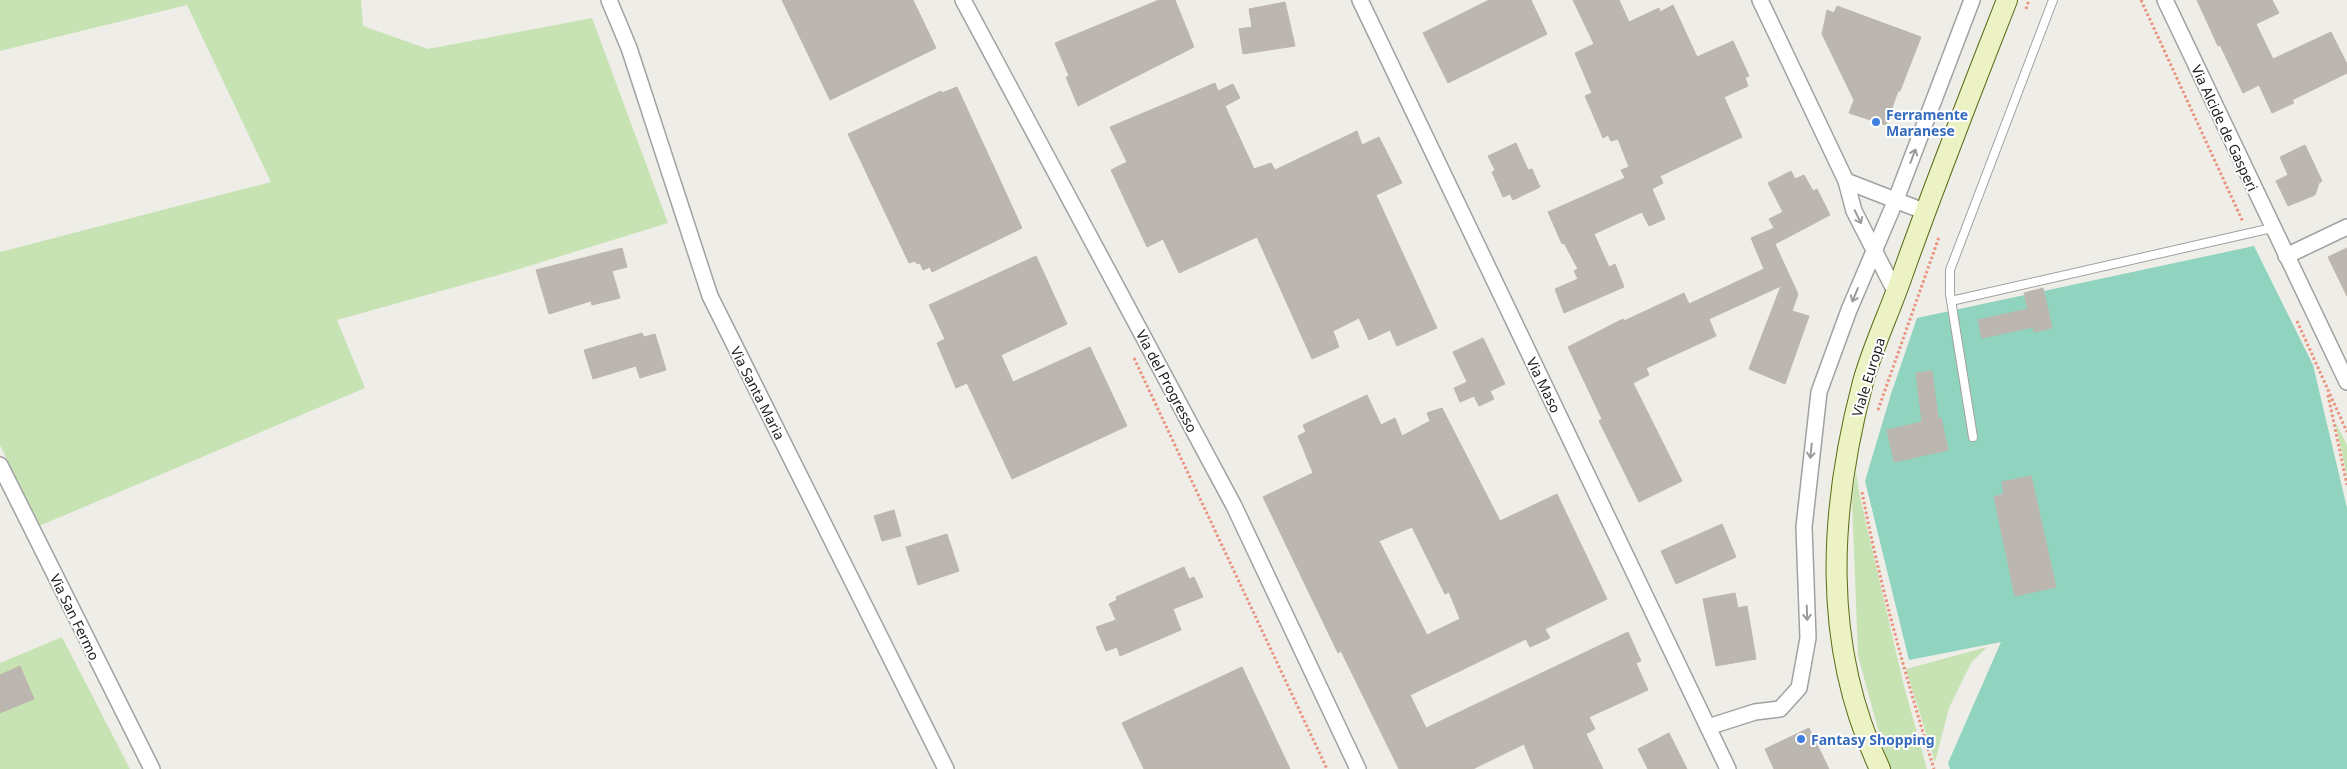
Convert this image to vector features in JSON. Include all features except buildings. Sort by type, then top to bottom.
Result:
[{"type":"main road","name":"Viale Europa","points":[[1880,769],[1871,751],[1852,692],[1837,618],[1836,541],[1841,482],[1864,380],[2007,0]]},
{"type":"street","name":"Via Santa Maria","points":[[609,0],[629,48],[710,296],[946,769]]},
{"type":"street","name":"Via del Progresso","points":[[963,0],[1234,506],[1358,769]]},
{"type":"street","name":"Via Maso","points":[[1360,0],[1728,769]]},
{"type":"street","points":[[1760,0],[1846,181],[1854,211],[1896,293]]},
{"type":"street","points":[[1708,727],[1756,712],[1780,710],[1799,688],[1808,638],[1804,526],[1819,392],[1849,310],[1895,202],[1972,0]]},
{"type":"street","name":"Via Alcide de Gasperi","points":[[2165,0],[2347,382]]},
{"type":"street","points":[[1846,181],[1895,202],[1926,212]]},
{"type":"street","points":[[2286,256],[2347,227]]},
{"type":"street","name":"Via San Fermo","points":[[0,465],[152,769]]},
{"type":"lane","points":[[1973,436],[1951,301],[1950,270],[2052,0]]},
{"type":"lane","points":[[1951,301],[2272,228]]},
{"type":"path","points":[[2022,18],[2029,0]]},
{"type":"path","points":[[2141,0],[2248,234]]},
{"type":"path","points":[[1877,412],[1939,236]]},
{"type":"path","points":[[2295,316],[2347,432]]},
{"type":"path","points":[[1130,352],[1327,769]]},
{"type":"path","points":[[2326,387],[2347,485]]},
{"type":"path","points":[[1860,482],[1876,565],[1905,674],[1934,769]]},
{"type":"green space","points":[[0,0],[361,0],[363,26],[428,49],[592,18],[668,223],[516,270],[337,320],[365,388],[39,526],[0,445],[0,252],[271,182],[187,5],[0,51]]},
{"type":"green space","points":[[2254,246],[2313,365],[2347,508],[2347,769],[1950,769],[1948,763],[2001,642],[1909,660],[1865,481],[1891,394],[1917,318]]},
{"type":"green space","points":[[2335,421],[2347,445],[2347,476]]},
{"type":"green space","points":[[1856,472],[1860,497],[1904,686],[1927,769],[1889,769],[1858,656],[1852,499]]},
{"type":"green space","points":[[62,637],[130,769],[0,769],[0,663]]},
{"type":"green space","points":[[1987,647],[1971,663],[1949,708],[1935,762],[1906,669]]},
{"type":"place","name":"Ferramente Maranese","points":[[1876,122]]},
{"type":"place","name":"Fantasy Shopping","points":[[1801,739]]}]
